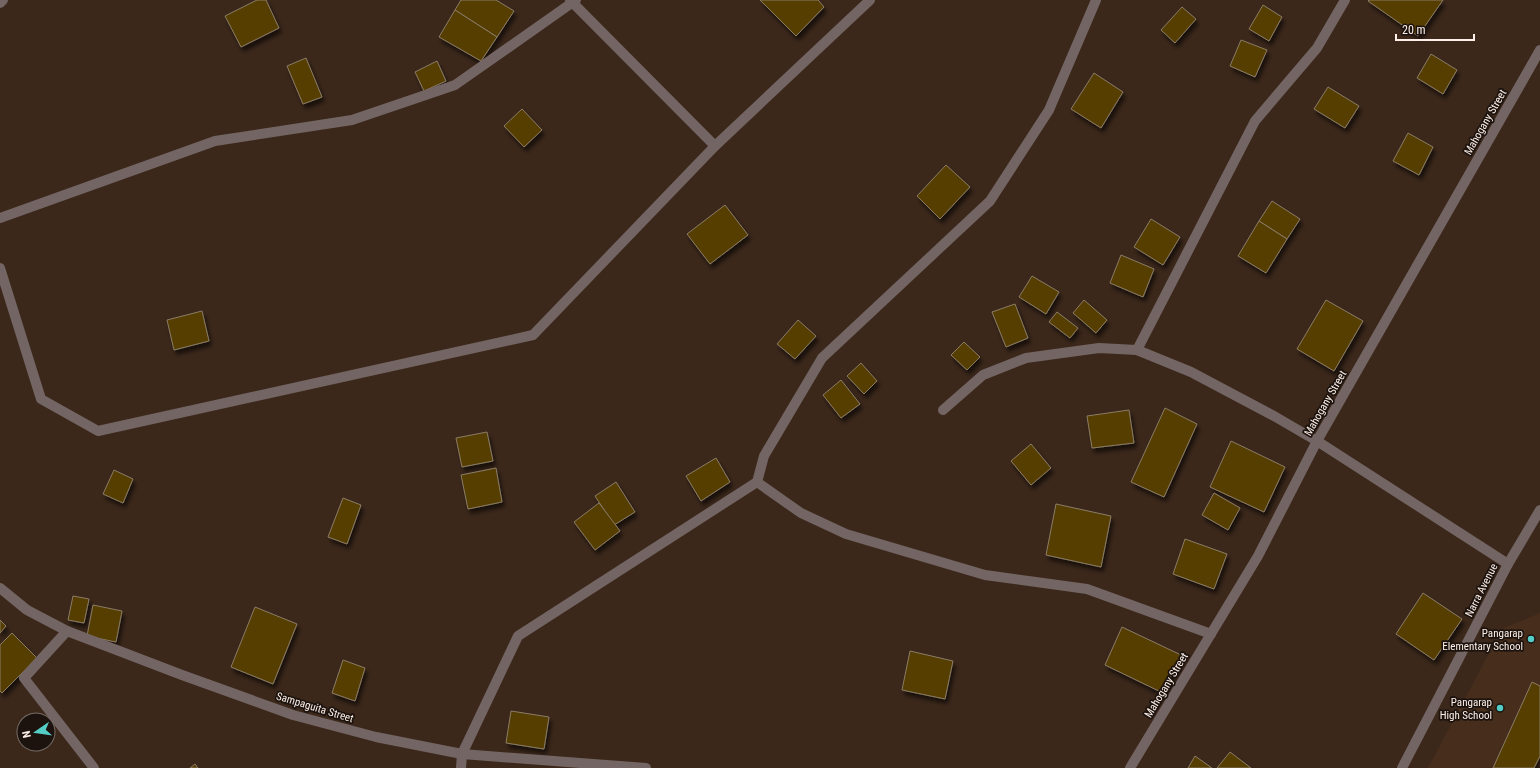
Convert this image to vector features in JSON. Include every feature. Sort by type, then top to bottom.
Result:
[{"type":"street","points":[[0,3],[3,0]]},
{"type":"street","points":[[0,268],[41,399],[98,431],[533,335],[715,146],[870,0]]},
{"type":"street","points":[[461,768],[462,754],[518,636],[758,482],[764,456],[822,358],[990,201],[1049,110],[1096,0]]},
{"type":"street","points":[[1137,350],[1255,121],[1317,48],[1345,0]]},
{"type":"street","points":[[0,218],[215,141],[352,120],[455,85],[573,1],[715,146]]},
{"type":"street","name":"Mahogany Street","points":[[1130,768],[1258,556],[1317,441],[1540,50]]},
{"type":"street","points":[[943,410],[983,375],[1026,358],[1099,348],[1137,350],[1191,372],[1274,416],[1317,441],[1508,564]]},
{"type":"street","points":[[758,482],[801,513],[846,534],[986,575],[1087,588],[1211,634]]},
{"type":"street","name":"Narra Avenue","points":[[1402,768],[1508,564],[1540,510]]},
{"type":"street","name":"Sampaguita Street","points":[[0,588],[27,610],[67,631],[293,715],[376,737],[462,754],[646,768]]},
{"type":"street","points":[[67,631],[24,678],[94,768]]},
{"type":"shaded area","name":"Pangarap High School","points":[[1540,613],[1540,768],[1428,768],[1502,629]]},
{"type":"building","points":[[257,0],[266,0],[279,28],[241,47],[225,16]]},
{"type":"building","points":[[461,0],[496,0],[514,11],[497,37],[455,10]]},
{"type":"building","points":[[760,0],[818,0],[824,7],[796,36]]},
{"type":"building","points":[[1443,0],[1418,36],[1368,1]]},
{"type":"building","points":[[1263,5],[1282,17],[1269,41],[1249,29]]},
{"type":"building","points":[[1182,7],[1196,19],[1175,43],[1161,30]]},
{"type":"building","points":[[455,10],[497,37],[481,61],[439,37]]},
{"type":"building","points":[[1241,40],[1267,50],[1255,77],[1230,66]]},
{"type":"building","points":[[1431,54],[1457,70],[1443,94],[1417,78]]},
{"type":"building","points":[[306,58],[322,97],[303,104],[287,66]]},
{"type":"building","points":[[437,61],[446,81],[424,91],[415,72]]},
{"type":"building","points":[[1094,73],[1123,92],[1101,128],[1071,109]]},
{"type":"building","points":[[1328,87],[1359,106],[1345,128],[1314,109]]},
{"type":"building","points":[[522,109],[542,130],[524,147],[504,126]]},
{"type":"building","points":[[1408,133],[1433,147],[1419,175],[1393,161]]},
{"type":"building","points":[[946,165],[970,187],[940,219],[917,196]]},
{"type":"building","points":[[1272,201],[1300,219],[1287,239],[1259,221]]},
{"type":"building","points":[[725,205],[748,235],[710,264],[687,234]]},
{"type":"building","points":[[1151,219],[1180,237],[1163,265],[1134,247]]},
{"type":"building","points":[[1259,221],[1287,239],[1266,273],[1238,256]]},
{"type":"building","points":[[1121,255],[1154,269],[1143,297],[1110,283]]},
{"type":"building","points":[[1032,276],[1059,292],[1046,314],[1019,297]]},
{"type":"building","points":[[1084,300],[1107,320],[1096,333],[1073,313]]},
{"type":"building","points":[[1326,300],[1363,321],[1334,371],[1297,349]]},
{"type":"building","points":[[1015,304],[1028,338],[1006,347],[992,312]]},
{"type":"building","points":[[202,311],[209,341],[174,350],[167,320]]},
{"type":"building","points":[[1057,312],[1078,328],[1070,338],[1049,322]]},
{"type":"building","points":[[798,320],[816,336],[795,359],[777,344]]},
{"type":"building","points":[[964,342],[980,357],[967,370],[951,355]]},
{"type":"building","points":[[861,363],[877,381],[864,394],[847,376]]},
{"type":"building","points":[[841,380],[860,404],[841,418],[823,395]]},
{"type":"building","points":[[1165,408],[1197,424],[1164,497],[1131,482]]},
{"type":"building","points":[[1129,410],[1134,443],[1092,448],[1087,416]]},
{"type":"building","points":[[487,432],[493,461],[462,467],[456,438]]},
{"type":"building","points":[[1231,441],[1285,467],[1264,512],[1210,487]]},
{"type":"building","points":[[1031,444],[1051,468],[1031,485],[1011,461]]},
{"type":"building","points":[[716,458],[730,482],[701,501],[686,476]]},
{"type":"building","points":[[496,468],[502,502],[468,509],[461,475]]},
{"type":"building","points":[[114,470],[133,479],[123,503],[103,494]]},
{"type":"building","points":[[616,482],[635,512],[614,525],[595,496]]},
{"type":"building","points":[[1214,493],[1240,508],[1228,530],[1202,515]]},
{"type":"building","points":[[343,498],[361,505],[347,544],[328,537]]},
{"type":"building","points":[[599,503],[620,531],[595,550],[574,522]]},
{"type":"building","points":[[1056,504],[1111,516],[1101,567],[1046,555]]},
{"type":"building","points":[[1185,539],[1227,554],[1214,589],[1173,574]]},
{"type":"building","points":[[1423,593],[1462,619],[1434,660],[1396,634]]},
{"type":"building","points":[[73,596],[89,599],[84,623],[68,620]]},
{"type":"building","points":[[93,605],[122,611],[116,642],[87,636]]},
{"type":"building","points":[[255,607],[297,624],[273,684],[231,667]]},
{"type":"building","points":[[0,620],[6,626],[0,633]]},
{"type":"building","points":[[1122,627],[1181,655],[1163,693],[1105,665]]},
{"type":"building","points":[[12,633],[37,658],[2,693],[0,691],[0,645]]},
{"type":"building","points":[[910,651],[953,661],[945,699],[902,690]]},
{"type":"building","points":[[343,660],[365,668],[355,701],[332,693]]},
{"type":"building","points":[[1532,682],[1540,686],[1540,756],[1534,768],[1493,768]]},
{"type":"building","points":[[511,711],[549,717],[544,749],[506,743]]},
{"type":"building","points":[[1230,752],[1251,768],[1217,768]]},
{"type":"building","points":[[1195,756],[1212,768],[1188,768]]},
{"type":"building","points":[[195,764],[198,768],[190,768]]},
{"type":"place","name":"Pangarap Elementary School","points":[[1531,639]]},
{"type":"place","name":"Pangarap High School","points":[[1500,708]]}]
